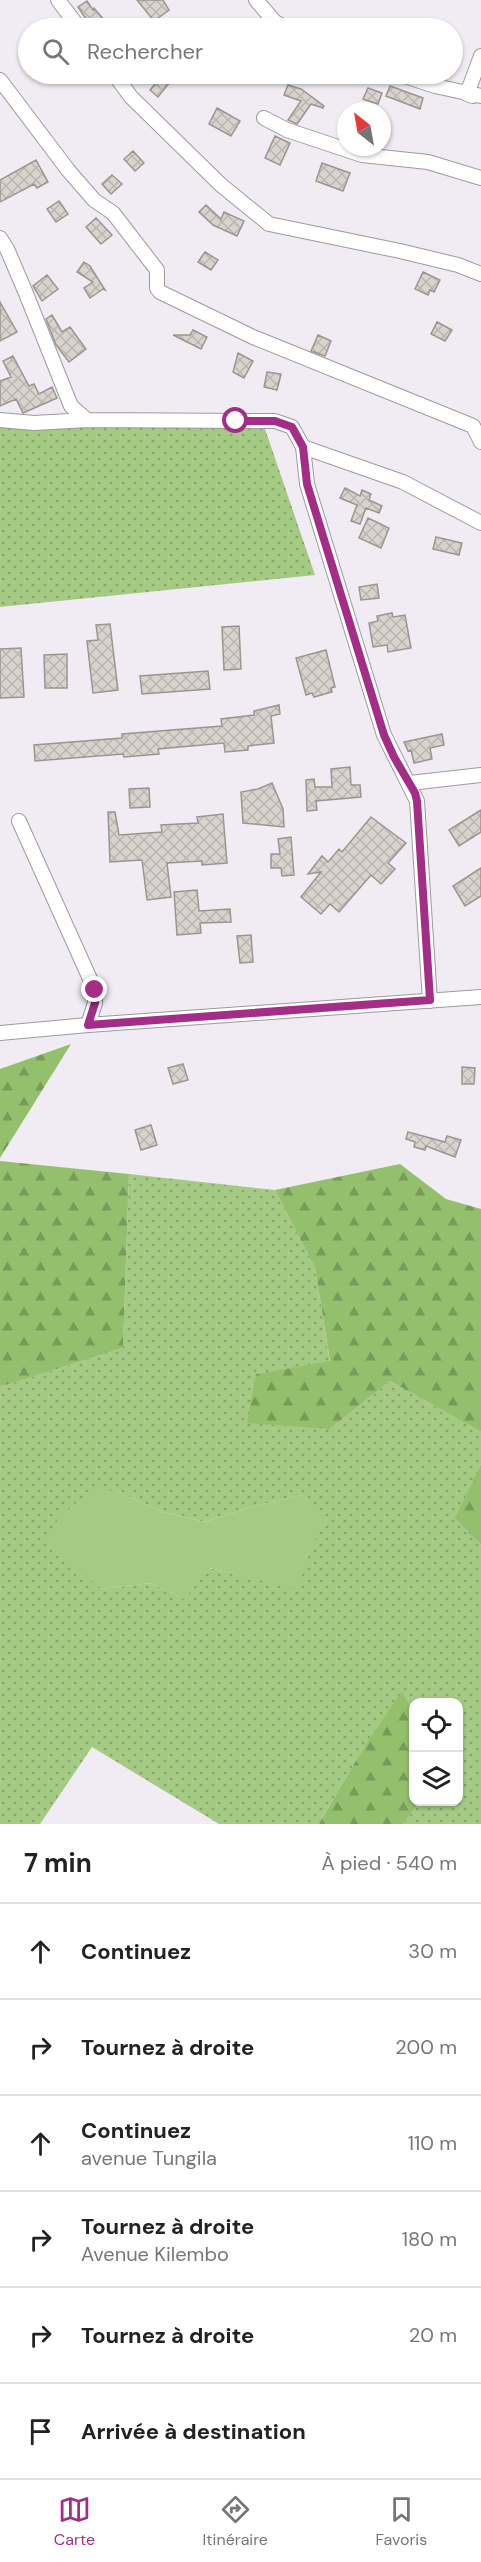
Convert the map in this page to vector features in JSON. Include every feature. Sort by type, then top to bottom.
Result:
[{"type":"street","points":[[58,0],[72,18]]},
{"type":"street","points":[[256,0],[272,18]]},
{"type":"street","points":[[467,94],[481,56]]},
{"type":"street","points":[[0,80],[68,170],[94,200],[113,213],[157,270],[157,288],[160,292],[253,337],[472,426],[481,442]]},
{"type":"street","points":[[121,84],[131,97],[221,185],[269,224],[400,251],[458,265],[481,274]]},
{"type":"street","points":[[433,84],[481,97]]},
{"type":"street","points":[[264,118],[287,130],[362,155],[428,162],[481,178]]},
{"type":"street","points":[[0,238],[25,291],[42,339],[71,406],[87,420]]},
{"type":"street","points":[[0,420],[34,423],[87,420],[275,421],[292,427],[303,447],[307,484],[384,735],[417,801],[430,1000]]},
{"type":"street","points":[[303,447],[403,482],[481,523]]},
{"type":"street","points":[[410,783],[481,775]]},
{"type":"street","points":[[19,822],[95,990],[95,1003],[88,1025]]},
{"type":"street","points":[[0,1033],[481,997]]},
{"type":"green space","points":[[264,426],[315,575],[0,607],[0,427]]},
{"type":"green space","points":[[71,1044],[0,1158],[0,1069]]},
{"type":"green space","points":[[0,1161],[129,1174],[123,1348],[0,1387]]},
{"type":"green space","points":[[400,1164],[446,1199],[481,1209],[481,1432],[390,1381],[330,1429],[247,1423],[256,1374],[330,1361],[315,1268],[275,1190]]},
{"type":"green space","points":[[129,1174],[275,1190],[315,1268],[330,1362],[256,1374],[330,1429],[390,1381],[481,1432],[481,1464],[456,1518],[481,1545],[481,1824],[403,1824],[417,1806],[463,1806],[463,1698],[409,1698],[409,1705],[402,1692],[365,1745],[319,1824],[219,1824],[92,1747],[40,1824],[0,1824],[0,1387],[123,1348]],"holes":[[[116,1491],[163,1512],[205,1522],[251,1507],[302,1495],[296,1588],[209,1568],[184,1599],[151,1583],[101,1589]]]},
{"type":"green space","points":[[481,1464],[481,1545],[455,1518]]},
{"type":"green space","points":[[93,1489],[116,1491],[163,1512],[205,1522],[251,1507],[302,1495],[324,1517],[296,1589],[210,1568],[184,1599],[151,1583],[101,1589],[48,1540],[58,1518]]},
{"type":"green space","points":[[402,1691],[409,1704],[409,1806],[417,1806],[403,1824],[319,1824],[365,1745]]},
{"type":"building","points":[[137,0],[163,0],[169,10],[158,18],[152,18]]},
{"type":"building","points":[[87,1],[102,18],[86,18],[78,7]]},
{"type":"building","points":[[155,84],[168,84],[158,97],[150,90]]},
{"type":"building","points":[[288,85],[301,89],[324,106],[323,108],[311,104],[297,124],[288,120],[301,101],[284,95]]},
{"type":"building","points":[[390,86],[423,98],[420,109],[386,96]]},
{"type":"building","points":[[368,88],[382,93],[379,102],[363,99]]},
{"type":"building","points":[[217,108],[240,121],[231,136],[209,124]]},
{"type":"building","points":[[275,136],[290,143],[280,165],[265,158]]},
{"type":"building","points":[[133,151],[144,163],[135,171],[124,159]]},
{"type":"building","points":[[36,160],[48,182],[37,188],[34,184],[0,202],[0,180]]},
{"type":"building","points":[[322,163],[350,173],[343,191],[316,181]]},
{"type":"building","points":[[112,175],[122,184],[111,194],[102,184]]},
{"type":"building","points":[[59,201],[68,214],[56,222],[47,209]]},
{"type":"building","points":[[206,205],[221,219],[224,212],[244,221],[237,236],[213,225],[199,212]]},
{"type":"building","points":[[96,218],[112,235],[101,244],[86,227]]},
{"type":"building","points":[[205,252],[218,260],[211,270],[198,262]]},
{"type":"building","points":[[84,262],[90,266],[105,290],[103,289],[90,298],[84,288],[93,282],[77,272]]},
{"type":"building","points":[[423,272],[440,280],[434,292],[430,290],[428,295],[415,289]]},
{"type":"building","points":[[47,275],[58,289],[42,301],[33,286]]},
{"type":"building","points":[[0,302],[17,332],[0,341]]},
{"type":"building","points":[[52,315],[62,332],[70,327],[86,349],[69,362],[56,345],[46,319]]},
{"type":"building","points":[[437,322],[452,330],[445,341],[431,334]]},
{"type":"building","points":[[193,330],[207,337],[201,349],[173,335],[190,335]]},
{"type":"building","points":[[318,335],[331,341],[325,356],[311,351]]},
{"type":"building","points":[[238,353],[253,361],[244,378],[233,372]]},
{"type":"building","points":[[13,356],[29,386],[34,384],[39,394],[52,387],[57,398],[23,413],[16,399],[0,406],[0,381],[11,377],[3,361]]},
{"type":"building","points":[[267,372],[281,374],[277,390],[264,387]]},
{"type":"building","points":[[345,488],[360,496],[362,490],[371,494],[369,500],[382,506],[379,513],[366,508],[360,524],[351,521],[357,505],[340,498]]},
{"type":"building","points":[[368,518],[389,528],[381,548],[359,538]]},
{"type":"building","points":[[436,537],[462,543],[459,555],[433,549]]},
{"type":"building","points":[[377,584],[379,598],[361,600],[359,587]]},
{"type":"building","points":[[392,613],[393,617],[405,615],[411,648],[388,652],[387,645],[373,647],[369,623],[378,621],[377,616]]},
{"type":"building","points":[[110,624],[118,690],[93,693],[87,641],[98,640],[96,625]]},
{"type":"building","points":[[239,626],[241,669],[224,670],[222,627]]},
{"type":"building","points":[[21,648],[24,697],[0,698],[0,649]]},
{"type":"building","points":[[326,650],[335,687],[331,688],[332,692],[314,697],[312,693],[306,695],[296,658]]},
{"type":"building","points":[[67,654],[67,688],[45,688],[44,655]]},
{"type":"building","points":[[208,671],[210,689],[142,694],[140,676]]},
{"type":"building","points":[[279,705],[280,714],[271,716],[274,743],[248,746],[248,750],[225,752],[224,743],[158,749],[159,754],[124,757],[123,754],[35,761],[34,745],[122,738],[122,734],[222,726],[221,719],[254,715],[254,711]]},
{"type":"building","points":[[442,734],[444,745],[430,748],[432,759],[414,763],[411,750],[408,751],[404,742]]},
{"type":"building","points":[[350,767],[351,785],[360,785],[361,797],[316,801],[317,810],[307,811],[306,780],[314,779],[315,787],[332,787],[331,769]]},
{"type":"building","points":[[272,783],[283,809],[284,827],[243,823],[241,792],[258,789]]},
{"type":"building","points":[[149,788],[150,807],[130,808],[129,789]]},
{"type":"building","points":[[481,810],[481,832],[459,846],[449,830]]},
{"type":"building","points":[[108,812],[115,812],[119,835],[162,832],[161,825],[198,823],[197,817],[223,814],[227,863],[202,865],[202,861],[167,863],[171,897],[147,900],[142,860],[110,862]]},
{"type":"building","points":[[371,817],[406,843],[388,863],[395,869],[381,884],[371,875],[339,912],[330,904],[321,914],[301,897],[321,872],[308,874],[322,856],[328,862],[339,849],[342,852]]},
{"type":"building","points":[[291,837],[294,875],[282,876],[281,868],[271,868],[271,854],[280,854],[278,839]]},
{"type":"building","points":[[481,868],[481,896],[465,906],[453,886]]},
{"type":"building","points":[[197,890],[199,911],[230,909],[231,922],[200,923],[201,933],[177,935],[174,892]]},
{"type":"building","points":[[251,935],[253,962],[240,963],[237,936]]},
{"type":"building","points":[[183,1064],[188,1080],[173,1084],[168,1068]]},
{"type":"building","points":[[462,1067],[475,1068],[474,1084],[462,1084]]},
{"type":"building","points":[[151,1125],[157,1145],[141,1150],[135,1130]]},
{"type":"building","points":[[408,1132],[445,1142],[447,1136],[461,1140],[455,1157],[426,1146],[425,1150],[414,1147],[415,1142],[406,1139]]},
{"type":"route","points":[[95,990],[95,1003],[88,1025],[430,1000],[417,801],[384,735],[307,484],[303,447],[292,427],[275,421],[236,421]]}]
